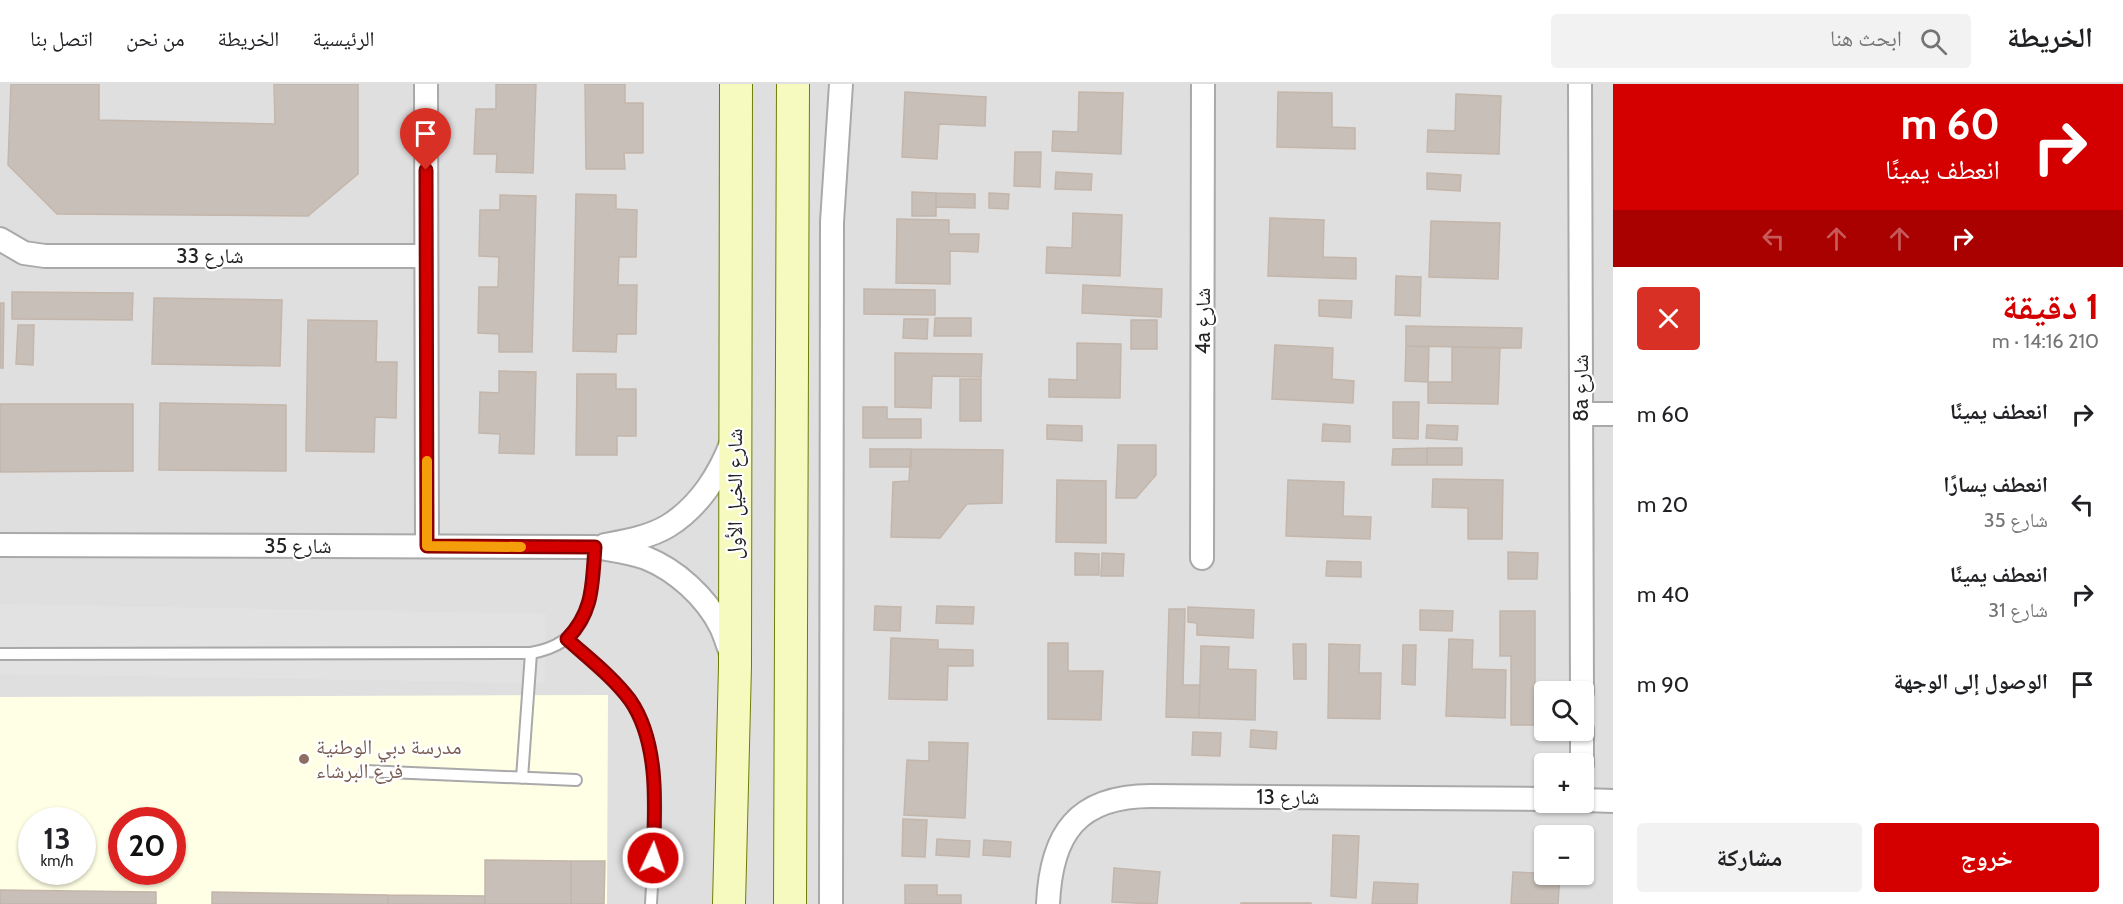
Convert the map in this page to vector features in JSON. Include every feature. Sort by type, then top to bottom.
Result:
[{"type":"main road","name":"شارع الخيل الأول","points":[[729,904],[735,666],[736,84]]},
{"type":"main road","points":[[790,904],[793,84]]},
{"type":"street","points":[[426,84],[427,546]]},
{"type":"street","points":[[831,904],[832,222],[841,84]]},
{"type":"street","name":"4a شارع","points":[[1202,558],[1203,84]]},
{"type":"street","name":"8a شارع","points":[[1580,84],[1582,681]]},
{"type":"street","name":"شارع 33","points":[[0,239],[24,253],[45,256],[425,256]]},
{"type":"street","points":[[1581,414],[1613,414]]},
{"type":"street","name":"شارع 35","points":[[595,547],[650,534],[667,526],[686,512],[716,476],[735,433]]},
{"type":"street","name":"شارع 35","points":[[0,544],[595,547],[645,558],[668,570],[688,586],[706,605],[721,627],[735,666]]},
{"type":"street","name":"شارع 13","points":[[1048,904],[1055,852],[1063,836],[1086,812],[1101,803],[1125,797],[1534,799]]},
{"type":"street","points":[[1594,800],[1613,801]]},
{"type":"lane","points":[[0,654],[531,653],[544,651],[567,639],[584,619],[589,607],[595,547]]},
{"type":"lane","points":[[567,639],[622,691],[637,713],[648,739],[655,793],[651,904]]},
{"type":"lane","points":[[522,778],[531,653]]},
{"type":"lane","points":[[365,771],[576,780]]},
{"type":"shaded area","points":[[0,84],[1613,84],[1613,904],[0,904]]},
{"type":"shaded area","points":[[0,604],[546,614],[545,683],[0,674]]},
{"type":"shaded area","name":"مدرسة دبي الوطنية فرع البرشاء","points":[[608,695],[607,904],[0,904],[0,697]]},
{"type":"building","points":[[11,84],[99,84],[99,120],[275,124],[274,84],[358,84],[358,174],[308,216],[57,214],[8,165]]},
{"type":"building","points":[[496,84],[536,84],[533,173],[496,172],[497,154],[474,154],[476,109],[496,109]]},
{"type":"building","points":[[585,84],[625,84],[625,103],[643,103],[643,153],[624,153],[625,169],[586,169]]},
{"type":"building","points":[[905,92],[986,97],[985,126],[939,124],[937,159],[902,157]]},
{"type":"building","points":[[1079,92],[1123,93],[1121,154],[1052,151],[1053,131],[1078,132]]},
{"type":"building","points":[[1278,92],[1332,93],[1332,127],[1355,128],[1355,149],[1277,147]]},
{"type":"building","points":[[1456,94],[1501,96],[1499,154],[1427,152],[1428,130],[1455,131]]},
{"type":"building","points":[[1015,152],[1041,152],[1040,187],[1014,186]]},
{"type":"building","points":[[1056,172],[1092,174],[1091,190],[1055,189]]},
{"type":"building","points":[[1427,173],[1461,175],[1460,191],[1427,189]]},
{"type":"building","points":[[912,192],[936,193],[936,216],[912,216]]},
{"type":"building","points":[[936,193],[975,194],[975,208],[936,207]]},
{"type":"building","points":[[989,193],[1009,194],[1008,209],[989,208]]},
{"type":"building","points":[[576,194],[616,195],[616,209],[637,210],[636,257],[619,257],[618,285],[637,285],[636,334],[617,334],[616,352],[573,351]]},
{"type":"building","points":[[500,195],[536,196],[532,352],[499,352],[499,334],[478,333],[479,287],[498,287],[499,257],[479,256],[480,210],[500,210]]},
{"type":"building","points":[[1073,213],[1122,215],[1120,276],[1046,273],[1047,247],[1072,248]]},
{"type":"building","points":[[1270,218],[1324,220],[1323,257],[1356,258],[1356,279],[1268,276]]},
{"type":"building","points":[[897,219],[949,220],[949,234],[979,234],[978,252],[950,251],[950,284],[896,283]]},
{"type":"building","points":[[1431,221],[1500,223],[1498,279],[1429,277]]},
{"type":"building","points":[[1396,276],[1421,277],[1420,316],[1395,315]]},
{"type":"building","points":[[1083,285],[1162,289],[1161,317],[1082,313]]},
{"type":"building","points":[[864,289],[935,290],[935,315],[864,314]]},
{"type":"building","points":[[12,292],[133,293],[132,320],[12,319]]},
{"type":"building","points":[[154,298],[282,300],[280,366],[152,364]]},
{"type":"building","points":[[1319,300],[1352,301],[1351,318],[1319,316]]},
{"type":"building","points":[[0,303],[4,303],[3,368],[0,368]]},
{"type":"building","points":[[935,318],[971,318],[971,336],[934,336]]},
{"type":"building","points":[[904,319],[928,319],[927,339],[903,338]]},
{"type":"building","points":[[308,320],[377,321],[376,362],[397,362],[396,418],[375,417],[374,452],[306,451]]},
{"type":"building","points":[[1131,320],[1157,320],[1157,349],[1131,349]]},
{"type":"building","points":[[18,325],[34,325],[33,365],[16,364]]},
{"type":"building","points":[[1406,326],[1522,328],[1521,348],[1406,346]]},
{"type":"building","points":[[1077,343],[1121,344],[1120,398],[1049,397],[1049,379],[1077,380]]},
{"type":"building","points":[[1275,345],[1333,348],[1332,379],[1354,381],[1353,403],[1272,399]]},
{"type":"building","points":[[1406,346],[1429,347],[1428,382],[1405,381]]},
{"type":"building","points":[[1452,347],[1500,348],[1498,404],[1428,403],[1428,382],[1452,382]]},
{"type":"building","points":[[895,353],[982,354],[981,377],[932,376],[931,408],[895,407]]},
{"type":"building","points":[[499,371],[536,372],[534,454],[499,453],[500,434],[479,433],[480,392],[499,393]]},
{"type":"building","points":[[577,374],[616,374],[616,389],[636,389],[636,436],[617,436],[617,455],[576,455]]},
{"type":"building","points":[[960,379],[981,379],[981,421],[960,421]]},
{"type":"building","points":[[1393,402],[1419,402],[1418,439],[1393,438]]},
{"type":"building","points":[[160,403],[286,405],[286,471],[159,470]]},
{"type":"building","points":[[0,404],[133,404],[133,471],[0,472]]},
{"type":"building","points":[[863,407],[887,407],[887,419],[921,419],[921,438],[863,438]]},
{"type":"building","points":[[1323,424],[1350,426],[1350,442],[1322,441]]},
{"type":"building","points":[[1047,425],[1082,426],[1082,441],[1047,439]]},
{"type":"building","points":[[1427,425],[1458,426],[1457,440],[1426,438]]},
{"type":"building","points":[[1118,445],[1156,445],[1156,475],[1136,498],[1116,498]]},
{"type":"building","points":[[1427,448],[1427,465],[1392,465],[1393,449]]},
{"type":"building","points":[[1427,448],[1462,448],[1462,465],[1427,465]]},
{"type":"building","points":[[870,449],[911,449],[911,467],[870,467]]},
{"type":"building","points":[[911,449],[1003,450],[1002,503],[967,504],[940,538],[891,537],[893,482],[909,481]]},
{"type":"building","points":[[1433,479],[1503,480],[1502,539],[1468,539],[1468,508],[1432,507]]},
{"type":"building","points":[[1057,480],[1106,481],[1106,543],[1056,542]]},
{"type":"building","points":[[1288,480],[1344,482],[1343,516],[1371,517],[1370,539],[1286,536]]},
{"type":"building","points":[[1508,552],[1538,553],[1537,579],[1508,579]]},
{"type":"building","points":[[1075,553],[1099,554],[1099,575],[1075,575]]},
{"type":"building","points":[[1102,553],[1124,554],[1123,576],[1101,576]]},
{"type":"building","points":[[1327,561],[1361,562],[1361,577],[1326,576]]},
{"type":"building","points":[[875,606],[901,607],[900,631],[874,630]]},
{"type":"building","points":[[937,606],[974,607],[973,624],[936,623]]},
{"type":"building","points":[[1188,607],[1254,610],[1253,638],[1197,635],[1197,623],[1188,622]]},
{"type":"building","points":[[1169,609],[1185,609],[1183,685],[1200,685],[1199,718],[1166,717]]},
{"type":"building","points":[[1420,610],[1453,611],[1452,631],[1420,630]]},
{"type":"building","points":[[1500,611],[1535,611],[1534,725],[1511,725],[1511,656],[1500,656]]},
{"type":"building","points":[[891,638],[938,640],[938,649],[973,650],[973,666],[948,666],[947,700],[889,699]]},
{"type":"building","points":[[1449,639],[1473,640],[1472,669],[1506,670],[1505,718],[1446,716]]},
{"type":"building","points":[[1048,643],[1068,643],[1068,671],[1103,671],[1101,720],[1048,719]]},
{"type":"building","points":[[1293,644],[1306,644],[1306,679],[1294,679]]},
{"type":"building","points":[[1329,644],[1360,645],[1359,673],[1381,673],[1380,719],[1328,718]]},
{"type":"building","points":[[1403,645],[1416,645],[1415,685],[1402,684]]},
{"type":"building","points":[[1201,646],[1229,647],[1228,669],[1256,670],[1255,720],[1199,718]]},
{"type":"building","points":[[1251,730],[1277,732],[1276,749],[1250,747]]},
{"type":"building","points":[[1193,732],[1221,733],[1220,756],[1192,755]]},
{"type":"building","points":[[929,742],[968,743],[965,818],[904,815],[907,760],[929,761]]},
{"type":"building","points":[[903,819],[927,820],[925,857],[902,856]]},
{"type":"building","points":[[1333,835],[1359,836],[1356,898],[1331,896]]},
{"type":"building","points":[[937,839],[970,841],[969,857],[936,855]]},
{"type":"building","points":[[984,840],[1011,842],[1010,857],[983,855]]},
{"type":"building","points":[[485,860],[571,861],[571,904],[485,904]]},
{"type":"building","points":[[571,861],[605,861],[604,904],[571,904]]},
{"type":"building","points":[[1114,868],[1160,872],[1157,904],[1112,902]]},
{"type":"building","points":[[1513,872],[1534,873],[1534,885],[1559,885],[1558,904],[1511,904]]},
{"type":"building","points":[[1374,882],[1418,884],[1417,904],[1372,904]]},
{"type":"building","points":[[905,885],[937,885],[937,895],[961,895],[961,904],[905,904]]},
{"type":"building","points":[[0,890],[156,892],[156,904],[0,904]]},
{"type":"building","points":[[212,892],[388,895],[388,904],[212,904]]},
{"type":"building","points":[[388,895],[485,896],[485,904],[388,904]]},
{"type":"building","points":[[1311,903],[1311,904],[1241,904]]},
{"type":"slow traffic","points":[[427,461],[427,546],[521,547]]},
{"type":"place","name":"مدرسة دبي الوطنية فرع البرشاء","points":[[304,759]]},
{"type":"route","points":[[426,170],[427,546],[595,547],[589,607],[584,619],[567,639],[622,691],[631,702],[643,725],[648,739],[655,793],[653,858]]}]
